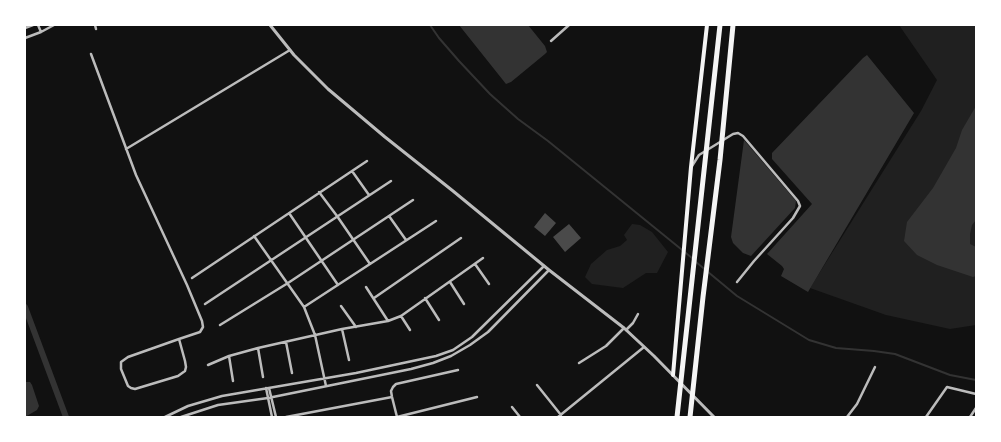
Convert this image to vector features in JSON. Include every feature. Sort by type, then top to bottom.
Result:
[{"type":"highway","points":[[678,417],[720,25]]},
{"type":"highway","points":[[690,417],[720,160],[733,25]]},
{"type":"main road","points":[[673,375],[691,167],[707,25]]},
{"type":"street","points":[[25,28],[33,25]]},
{"type":"street","points":[[38,25],[41,32]]},
{"type":"street","points":[[25,38],[54,25]]},
{"type":"street","points":[[95,25],[96,29]]},
{"type":"street","points":[[270,25],[290,50],[328,89],[544,266],[625,329],[714,417]]},
{"type":"street","points":[[551,41],[569,25]]},
{"type":"street","points":[[126,149],[290,50]]},
{"type":"street","points":[[91,54],[144,194],[180,269],[203,327],[200,332],[178,339],[128,357],[121,362],[121,369],[128,386],[134,388],[178,376],[185,371],[185,361],[178,339]]},
{"type":"street","points":[[691,167],[699,155],[732,134],[738,133],[798,201],[800,206],[793,218],[737,282]]},
{"type":"street","points":[[192,278],[367,161]]},
{"type":"street","points":[[352,170],[370,195]]},
{"type":"street","points":[[205,304],[390,181]]},
{"type":"street","points":[[319,192],[338,216],[370,264]]},
{"type":"street","points":[[220,326],[413,200]]},
{"type":"street","points":[[289,212],[338,285]]},
{"type":"street","points":[[389,216],[406,240]]},
{"type":"street","points":[[304,307],[436,221]]},
{"type":"street","points":[[254,236],[304,307],[314,335],[326,386]]},
{"type":"street","points":[[374,298],[462,238]]},
{"type":"street","points":[[208,365],[229,356],[258,348],[401,316],[484,258]]},
{"type":"street","points":[[475,264],[488,284]]},
{"type":"street","points":[[165,417],[188,406],[222,396],[356,373],[436,356],[453,350],[472,337],[544,266]]},
{"type":"street","points":[[181,417],[218,405],[270,397],[411,369],[452,356],[488,332],[549,270]]},
{"type":"street","points":[[450,282],[464,304]]},
{"type":"street","points":[[366,287],[388,320]]},
{"type":"street","points":[[426,298],[439,320]]},
{"type":"street","points":[[341,306],[356,326]]},
{"type":"street","points":[[580,363],[606,346],[633,324],[638,314]]},
{"type":"street","points":[[401,316],[410,330]]},
{"type":"street","points":[[342,329],[349,360]]},
{"type":"street","points":[[286,342],[292,373]]},
{"type":"street","points":[[537,385],[560,416],[644,347]]},
{"type":"street","points":[[258,348],[263,377]]},
{"type":"street","points":[[229,356],[233,381]]},
{"type":"street","points":[[847,417],[857,404],[875,367]]},
{"type":"street","points":[[458,370],[396,384],[392,387],[391,391],[397,417],[477,397]]},
{"type":"street","points":[[926,417],[947,387],[976,394]]},
{"type":"street","points":[[268,388],[276,417]]},
{"type":"street","points":[[270,397],[272,417]]},
{"type":"street","points":[[286,417],[392,397]]},
{"type":"street","points":[[188,406],[191,413]]},
{"type":"street","points":[[512,407],[520,417]]},
{"type":"street","points":[[970,417],[976,408]]},
{"type":"shaded area","points":[[459,25],[528,25],[545,46],[547,52],[506,84]]},
{"type":"shaded area","points":[[899,25],[976,25],[976,325],[950,329],[886,315],[810,288],[921,111],[937,80]]},
{"type":"shaded area","points":[[867,55],[914,113],[808,292],[781,276],[784,269],[767,254],[812,204],[772,159],[772,153]]},
{"type":"shaded area","points":[[976,106],[976,220],[972,225],[970,234],[970,244],[976,247],[976,276],[973,277],[937,265],[917,255],[904,241],[907,222],[933,188],[956,148],[962,130]]},
{"type":"shaded area","points":[[744,140],[796,201],[795,208],[751,256],[743,253],[733,243],[731,237]]},
{"type":"shaded area","points":[[632,224],[640,225],[652,232],[668,252],[657,273],[646,273],[623,288],[592,284],[585,277],[591,264],[607,250],[620,246],[627,240],[624,235]]},
{"type":"shaded area","points":[[25,382],[30,382],[32,385],[39,406],[37,410],[25,417]]},
{"type":"building","points":[[545,213],[556,223],[545,236],[534,227]]},
{"type":"building","points":[[569,224],[581,238],[565,252],[553,237]]},
{"type":"waterway","points":[[430,25],[459,61],[490,94],[518,119],[548,141],[692,258]]},
{"type":"waterway","points":[[696,262],[737,296],[809,340],[836,348],[895,354],[950,375],[976,380]]},
{"type":"waterway","points":[[25,307],[66,417]]}]
